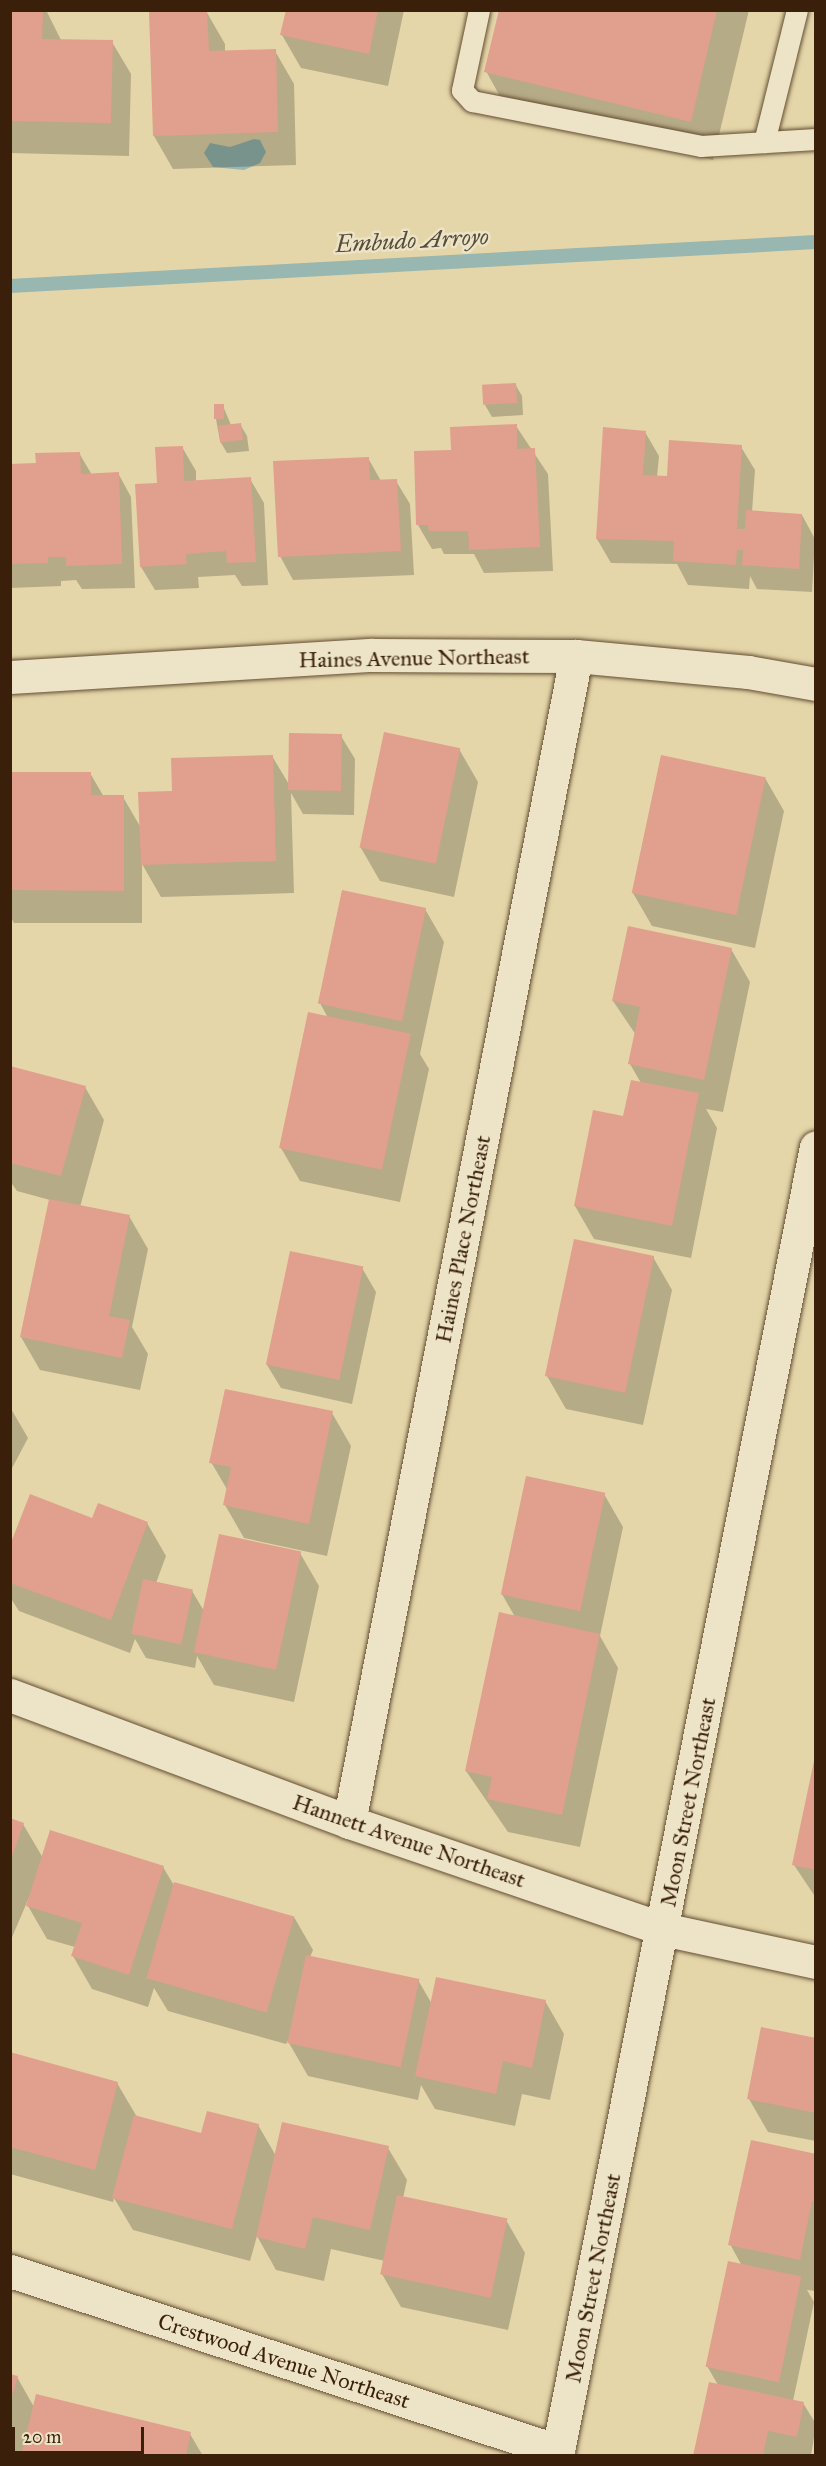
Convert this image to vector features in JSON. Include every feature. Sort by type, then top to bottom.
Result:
[{"type":"street","name":"Haines Avenue Northeast","points":[[10,677],[372,655],[576,656],[748,672],[816,684]]},
{"type":"street","name":"Haines Place Northeast","points":[[349,1822],[576,656]]},
{"type":"street","name":"Moon Street Northeast","points":[[558,2453],[816,1147]]},
{"type":"street","name":"Hannett Avenue Northeast","points":[[10,1695],[349,1822],[663,1929],[816,1962]]},
{"type":"street","name":"Crestwood Avenue Northeast","points":[[10,2271],[558,2453]]},
{"type":"lane","points":[[478,10],[462,90],[472,101],[701,146],[816,139]]},
{"type":"lane","points":[[764,142],[797,10]]},
{"type":"water","points":[[254,139],[260,140],[266,152],[260,163],[244,170],[213,167],[204,153],[210,143],[230,147]]},
{"type":"building","points":[[10,10],[43,10],[42,39],[113,40],[111,123],[10,121]]},
{"type":"building","points":[[207,10],[209,51],[276,49],[278,132],[153,136],[149,11]]},
{"type":"building","points":[[286,10],[378,10],[369,54],[280,35]]},
{"type":"building","points":[[499,10],[717,10],[691,122],[484,72]]},
{"type":"building","points":[[516,383],[517,403],[483,405],[482,385]]},
{"type":"building","points":[[214,404],[224,404],[224,419],[214,419]]},
{"type":"building","points":[[241,423],[243,440],[220,443],[218,426]]},
{"type":"building","points":[[517,424],[517,449],[535,448],[540,547],[469,550],[468,531],[429,531],[428,525],[416,525],[414,451],[451,450],[450,427]]},
{"type":"building","points":[[603,427],[646,431],[643,475],[667,476],[669,440],[742,445],[737,529],[745,529],[746,510],[802,514],[799,569],[742,565],[743,550],[737,550],[736,565],[673,561],[674,541],[596,539]]},
{"type":"building","points":[[183,446],[184,481],[251,477],[256,562],[227,563],[226,551],[186,554],[187,564],[140,567],[135,484],[157,483],[155,447]]},
{"type":"building","points":[[80,452],[81,474],[119,472],[122,564],[66,566],[66,557],[48,557],[48,563],[10,564],[10,464],[36,463],[35,453]]},
{"type":"building","points":[[369,457],[370,480],[397,479],[401,551],[278,557],[273,461]]},
{"type":"building","points":[[384,732],[460,748],[436,864],[359,847]]},
{"type":"building","points":[[289,733],[342,734],[341,791],[288,790]]},
{"type":"building","points":[[273,755],[276,861],[141,865],[138,792],[172,791],[171,758]]},
{"type":"building","points":[[661,755],[766,777],[736,915],[632,893]]},
{"type":"building","points":[[10,772],[91,772],[91,795],[124,795],[124,891],[10,890]]},
{"type":"building","points":[[342,890],[426,908],[402,1021],[318,1003]]},
{"type":"building","points":[[628,926],[732,948],[704,1080],[628,1064],[640,1007],[612,1001]]},
{"type":"building","points":[[308,1012],[411,1034],[382,1170],[279,1148]]},
{"type":"building","points":[[10,1066],[86,1086],[61,1176],[10,1163]]},
{"type":"building","points":[[631,1080],[699,1093],[672,1226],[574,1206],[593,1110],[623,1116]]},
{"type":"building","points":[[49,1199],[130,1215],[109,1316],[130,1320],[122,1358],[20,1337]]},
{"type":"building","points":[[574,1239],[654,1256],[625,1393],[545,1376]]},
{"type":"building","points":[[290,1251],[363,1267],[339,1380],[266,1364]]},
{"type":"building","points":[[225,1389],[333,1411],[309,1524],[223,1505],[231,1467],[209,1463]]},
{"type":"building","points":[[526,1476],[605,1493],[580,1611],[501,1594]]},
{"type":"building","points":[[30,1494],[92,1518],[98,1503],[148,1522],[111,1620],[10,1583],[10,1545]]},
{"type":"building","points":[[219,1534],[301,1551],[276,1670],[194,1652]]},
{"type":"building","points":[[143,1579],[193,1590],[181,1644],[131,1634]]},
{"type":"building","points":[[499,1612],[600,1634],[562,1815],[487,1799],[492,1777],[465,1771]]},
{"type":"building","points":[[814,1761],[816,1761],[816,1870],[792,1865]]},
{"type":"building","points":[[10,1818],[24,1823],[11,1859],[10,1859]]},
{"type":"building","points":[[50,1830],[164,1866],[129,1975],[71,1956],[82,1923],[26,1906]]},
{"type":"building","points":[[174,1882],[294,1916],[267,2013],[146,1978]]},
{"type":"building","points":[[306,1955],[419,1979],[401,2067],[287,2043]]},
{"type":"building","points":[[436,1977],[546,2000],[532,2068],[503,2061],[496,2094],[415,2076]]},
{"type":"building","points":[[761,2027],[816,2038],[816,2113],[747,2099]]},
{"type":"building","points":[[10,2052],[118,2082],[95,2170],[10,2147]]},
{"type":"building","points":[[207,2111],[259,2124],[232,2229],[112,2198],[134,2115],[201,2133]]},
{"type":"building","points":[[282,2122],[389,2146],[370,2230],[313,2217],[305,2249],[256,2237]]},
{"type":"building","points":[[751,2140],[816,2154],[816,2201],[812,2201],[800,2260],[728,2245]]},
{"type":"building","points":[[397,2195],[508,2218],[491,2298],[380,2274]]},
{"type":"building","points":[[728,2261],[801,2277],[779,2382],[706,2367]]},
{"type":"building","points":[[10,2374],[18,2376],[11,2399],[10,2399]]},
{"type":"building","points":[[709,2382],[804,2402],[797,2437],[768,2431],[763,2456],[693,2456]]},
{"type":"building","points":[[36,2394],[191,2432],[186,2456],[21,2456]]},
{"type":"waterway","name":"Embudo Arroyo","points":[[10,286],[816,242]]}]
